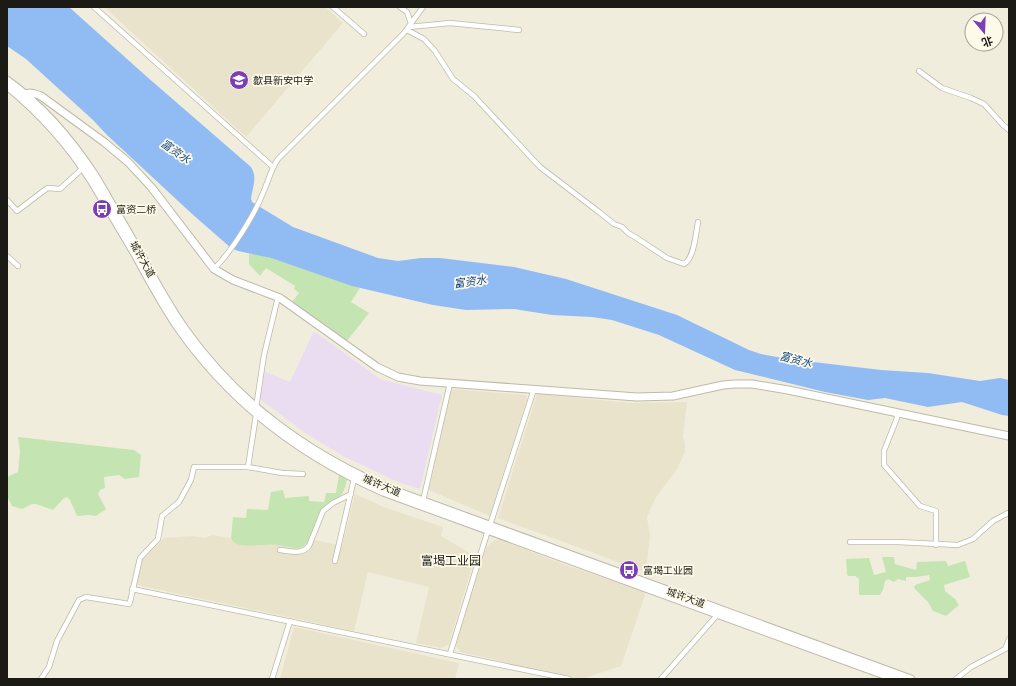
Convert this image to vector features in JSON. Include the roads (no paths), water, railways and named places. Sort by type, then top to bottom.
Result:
[{"type":"main road","name":"城许大道","points":[[7,80],[57,133],[84,168],[152,286],[198,354],[220,380],[299,447],[324,463],[383,492],[489,528],[910,679]]},
{"type":"main road","name":"城许大道","points":[[7,86],[24,97],[56,125],[84,160],[165,298],[193,339],[256,411],[289,434],[327,458],[369,480],[489,528],[895,679]]},
{"type":"main road","points":[[24,97],[32,92],[41,96],[124,158],[152,188],[214,269],[233,280],[278,297],[370,363],[385,372],[398,377],[413,380],[622,396],[681,395],[723,385],[752,384],[1009,436]]},
{"type":"street","points":[[94,7],[273,167]]},
{"type":"street","points":[[333,7],[364,34]]},
{"type":"street","points":[[400,7],[406,12],[409,26],[435,51],[453,79],[474,96],[540,167],[614,224],[622,227],[628,233],[667,258],[684,264],[689,261],[698,222]]},
{"type":"street","points":[[214,269],[231,249],[258,204],[273,167],[285,151],[409,26],[423,7]]},
{"type":"street","points":[[409,26],[450,23],[519,30]]},
{"type":"street","points":[[919,71],[942,88],[984,104],[1009,130]]},
{"type":"street","points":[[7,200],[17,211],[46,188],[60,190],[84,168]]},
{"type":"street","points":[[7,256],[18,266]]},
{"type":"street","points":[[248,467],[264,355],[278,297]]},
{"type":"street","points":[[423,501],[450,383]]},
{"type":"street","points":[[450,654],[534,389]]},
{"type":"street","points":[[897,413],[897,418],[884,451],[884,465],[920,506],[936,511],[936,545]]},
{"type":"street","points":[[41,679],[49,667],[57,641],[78,600],[86,597],[129,604],[140,558],[158,539],[162,516],[179,502],[191,480],[194,467],[248,467],[282,474],[303,474]]},
{"type":"street","points":[[335,561],[354,478]]},
{"type":"street","points":[[280,550],[301,552],[306,549],[309,546],[323,511],[333,503],[351,494]]},
{"type":"street","points":[[850,542],[898,542],[958,545],[976,537],[993,521],[1008,513]]},
{"type":"street","points":[[132,589],[569,679]]},
{"type":"street","points":[[661,679],[718,614]]},
{"type":"street","points":[[272,679],[290,621]]},
{"type":"street","points":[[956,679],[971,667],[1007,648],[1009,639]]},
{"type":"water","name":"富资水","points":[[7,7],[69,7],[251,167],[254,175],[251,199],[252,202],[293,227],[378,258],[398,261],[421,258],[440,258],[514,267],[566,279],[677,315],[749,350],[761,354],[788,359],[881,370],[928,373],[980,381],[1000,378],[1009,380],[1009,416],[962,402],[928,407],[885,398],[868,400],[825,392],[735,370],[659,335],[612,320],[592,317],[552,315],[514,309],[466,310],[433,305],[352,286],[271,258],[238,251],[231,248],[191,213],[26,59],[7,46]]},
{"type":"place","name":"歙县新安中学","points":[[239,80]]},
{"type":"place","name":"富资二桥","points":[[102,209]]},
{"type":"place","name":"富堨工业园","points":[[629,570]]},
{"type":"district","name":"富堨工业园","points":[[451,560]]}]
